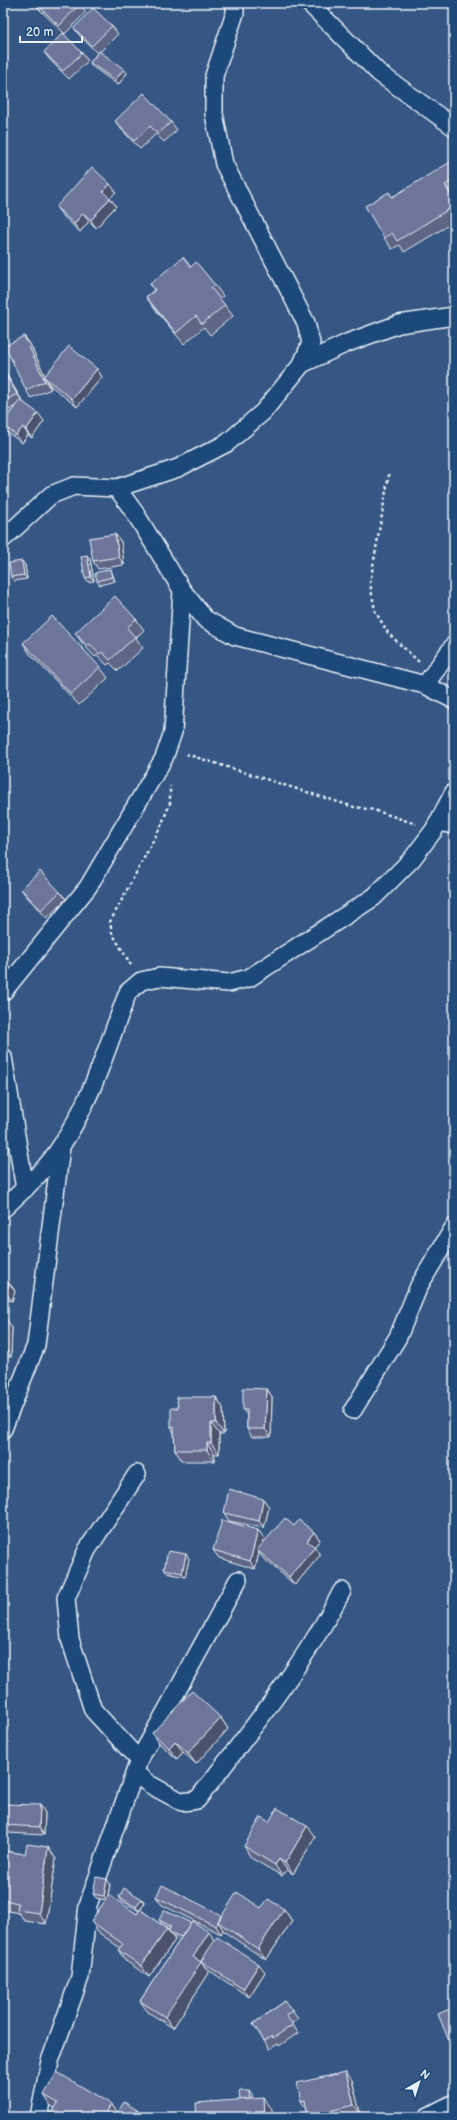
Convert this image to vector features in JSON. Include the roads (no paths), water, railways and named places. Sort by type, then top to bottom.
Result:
[{"type":"street","points":[[3,539],[51,495],[74,486],[117,488],[178,468],[227,443],[262,412],[302,364],[311,343],[306,323],[224,164],[214,114],[214,76],[235,13],[235,3]]},
{"type":"street","points":[[309,3],[379,73],[454,127]]},
{"type":"street","points":[[302,364],[347,342],[399,324],[454,316]]},
{"type":"street","points":[[117,488],[136,513],[182,590],[205,619],[235,636],[428,680],[454,700]]},
{"type":"street","points":[[3,992],[88,887],[166,753],[173,732],[182,590]]},
{"type":"street","points":[[428,680],[454,645]]},
{"type":"street","points":[[3,1209],[25,1189],[61,1147],[87,1099],[128,992],[141,981],[160,977],[229,983],[249,978],[374,897],[412,859],[442,825],[454,792]]},
{"type":"street","points":[[3,1057],[25,1189]]},
{"type":"street","points":[[3,1429],[36,1345],[61,1147]]},
{"type":"street","points":[[353,1410],[398,1337],[419,1286],[453,1228]]},
{"type":"street","points":[[137,1474],[86,1550],[66,1598],[70,1638],[93,1710],[149,1784],[182,1802],[197,1800],[267,1709],[325,1624],[342,1591]]},
{"type":"street","points":[[39,2117],[50,2061],[80,1977],[88,1905],[137,1767],[238,1580]]},
{"type":"street","points":[[427,2117],[454,2103]]}]
